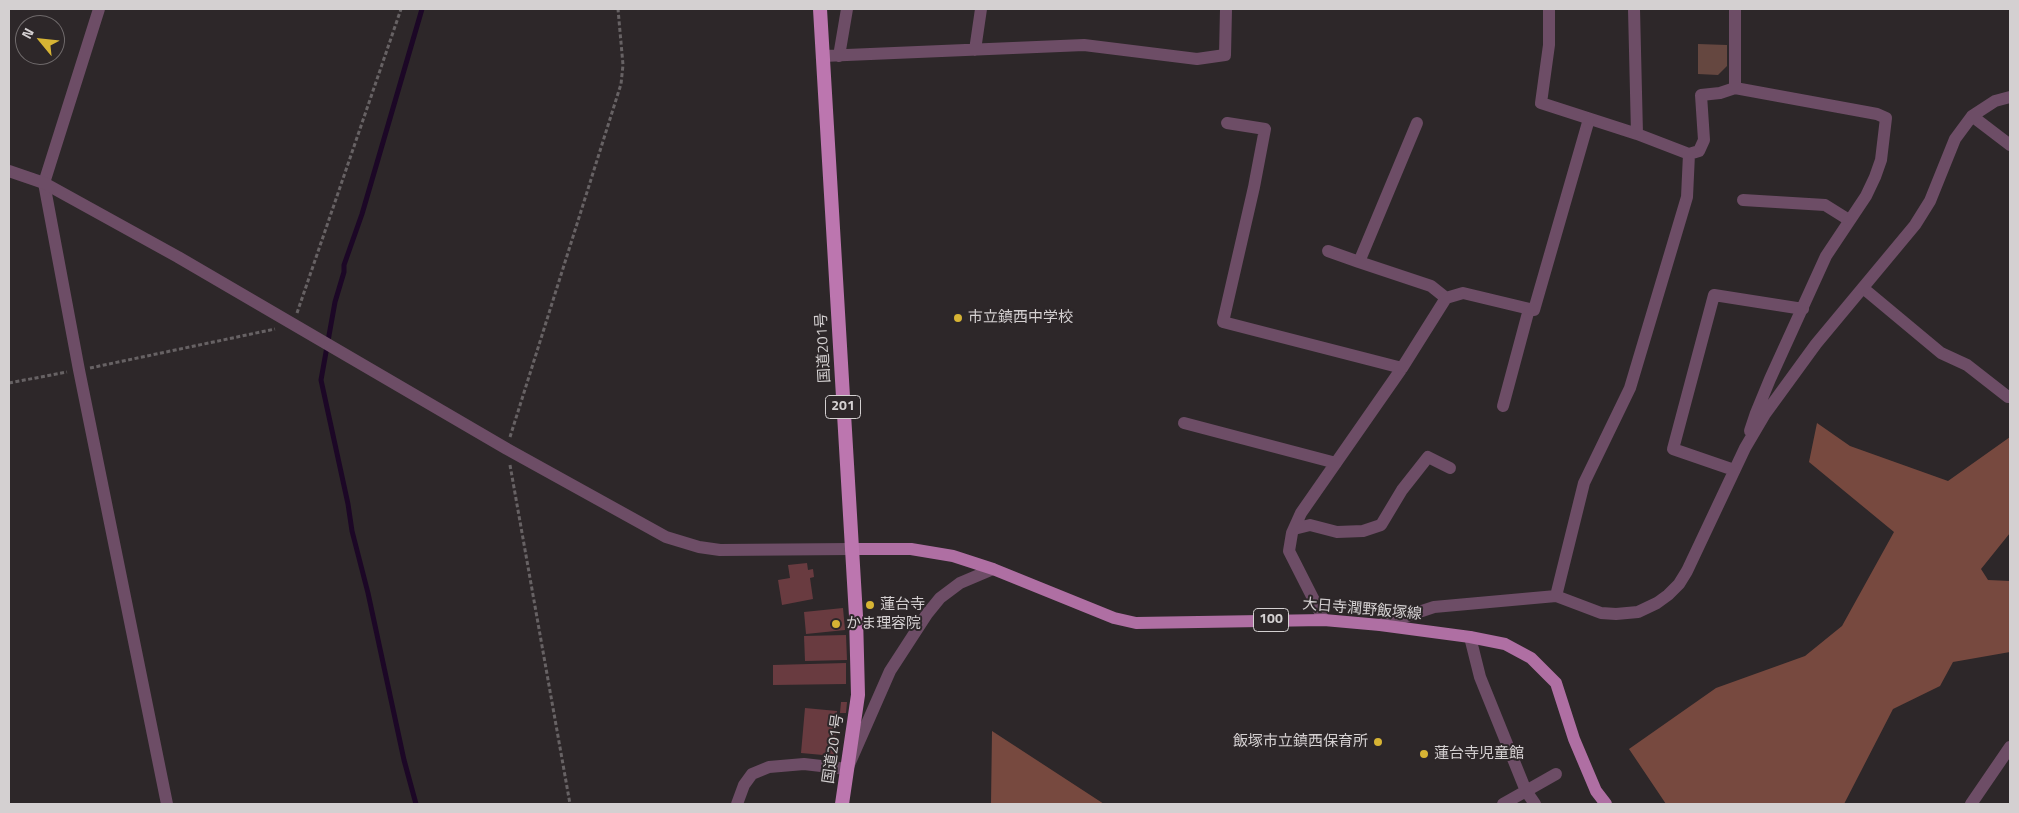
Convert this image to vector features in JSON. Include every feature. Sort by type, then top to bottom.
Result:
[{"type":"highway","name":"国道201号","points":[[820,9],[856,616],[858,695],[842,804]]},
{"type":"main road","name":"大日寺潤野飯塚線","points":[[851,549],[911,548],[953,556],[993,569],[1114,618],[1136,623],[1324,620],[1380,625],[1470,637],[1505,644],[1531,658],[1556,683],[1574,739],[1596,791],[1606,804]]},
{"type":"street","points":[[99,9],[44,183],[79,370],[167,804]]},
{"type":"street","points":[[840,56],[847,9]]},
{"type":"street","points":[[975,50],[981,9]]},
{"type":"street","points":[[823,56],[1084,45],[1197,58],[1225,55],[1226,9]]},
{"type":"street","points":[[1549,9],[1549,45],[1541,103],[1637,134],[1689,154],[1699,151],[1704,140],[1701,95],[1720,94],[1735,88],[1877,114],[1886,118],[1881,160],[1875,177],[1866,196],[1826,256],[1756,413],[1745,448]]},
{"type":"street","points":[[1634,9],[1637,134]]},
{"type":"street","points":[[1735,9],[1735,88]]},
{"type":"street","points":[[1380,625],[1434,607],[1556,596],[1601,613],[1638,612],[1658,603],[1679,584],[1745,448],[1766,414],[1816,344],[1915,225],[1930,201],[1955,139],[1972,116],[1995,101],[2010,97]]},
{"type":"street","points":[[1972,116],[2010,145]]},
{"type":"street","points":[[1324,620],[1289,551],[1294,530],[1301,513],[1402,368],[1446,298],[1463,293],[1534,310],[1589,119]]},
{"type":"street","points":[[1227,123],[1265,128],[1254,187],[1223,322],[1402,368]]},
{"type":"street","points":[[1360,262],[1418,123]]},
{"type":"street","points":[[1556,596],[1584,484],[1630,388],[1687,197],[1689,154]]},
{"type":"street","points":[[9,171],[44,183],[178,257],[507,449],[666,537],[699,547],[720,550],[851,549]]},
{"type":"street","points":[[1743,200],[1825,205],[1849,220]]},
{"type":"street","points":[[1328,251],[1430,286],[1446,298]]},
{"type":"street","points":[[1863,288],[1941,353],[1967,365],[2008,397]]},
{"type":"street","points":[[1734,470],[1673,449],[1714,295],[1803,309]]},
{"type":"street","points":[[1503,406],[1529,309]]},
{"type":"street","points":[[1184,422],[1336,463]]},
{"type":"street","points":[[1294,530],[1310,525],[1337,532],[1363,531],[1381,525],[1402,490],[1428,457],[1450,468]]},
{"type":"street","points":[[737,804],[744,785],[752,774],[769,767],[804,764],[847,769],[890,671],[927,614],[940,598],[960,583],[993,569]]},
{"type":"street","points":[[1470,637],[1480,677],[1526,790],[1535,804]]},
{"type":"street","points":[[1971,804],[2009,752]]},
{"type":"street","points":[[1503,804],[1556,774]]},
{"type":"path","points":[[9,383],[297,327],[401,9]]},
{"type":"path","points":[[570,804],[507,449],[621,84],[623,65],[618,9]]},
{"type":"shaded area","points":[[1698,44],[1727,45],[1727,66],[1718,75],[1698,74]]},
{"type":"shaded area","points":[[1817,423],[1850,446],[1948,481],[2010,437],[2010,533],[1981,569],[1988,580],[2010,581],[2010,652],[1953,662],[1940,686],[1893,709],[1844,804],[1666,804],[1629,749],[1716,688],[1805,656],[1842,626],[1894,532],[1809,462]]},
{"type":"shaded area","points":[[992,731],[1104,804],[991,804]]},
{"type":"building","points":[[807,563],[808,570],[813,569],[814,577],[810,578],[813,599],[782,605],[778,580],[790,578],[788,565]]},
{"type":"building","points":[[843,608],[845,630],[806,634],[804,612]]},
{"type":"building","points":[[846,635],[847,660],[805,661],[804,636]]},
{"type":"building","points":[[846,663],[846,684],[773,685],[773,665]]},
{"type":"building","points":[[841,702],[847,702],[846,713],[840,713]]},
{"type":"building","points":[[805,708],[837,711],[834,756],[801,753]]},
{"type":"waterway","points":[[416,804],[404,760],[368,593],[352,531],[348,504],[321,380],[335,302],[344,272],[344,265],[362,214],[422,9]]},
{"type":"place","name":"市立鎮西中学校","points":[[958,318]]},
{"type":"place","name":"蓮台寺","points":[[870,605]]},
{"type":"place","name":"かま理容院","points":[[836,624]]},
{"type":"place","name":"飯塚市立鎮西保育所","points":[[1378,742]]},
{"type":"place","name":"蓮台寺児童館","points":[[1424,754]]}]
